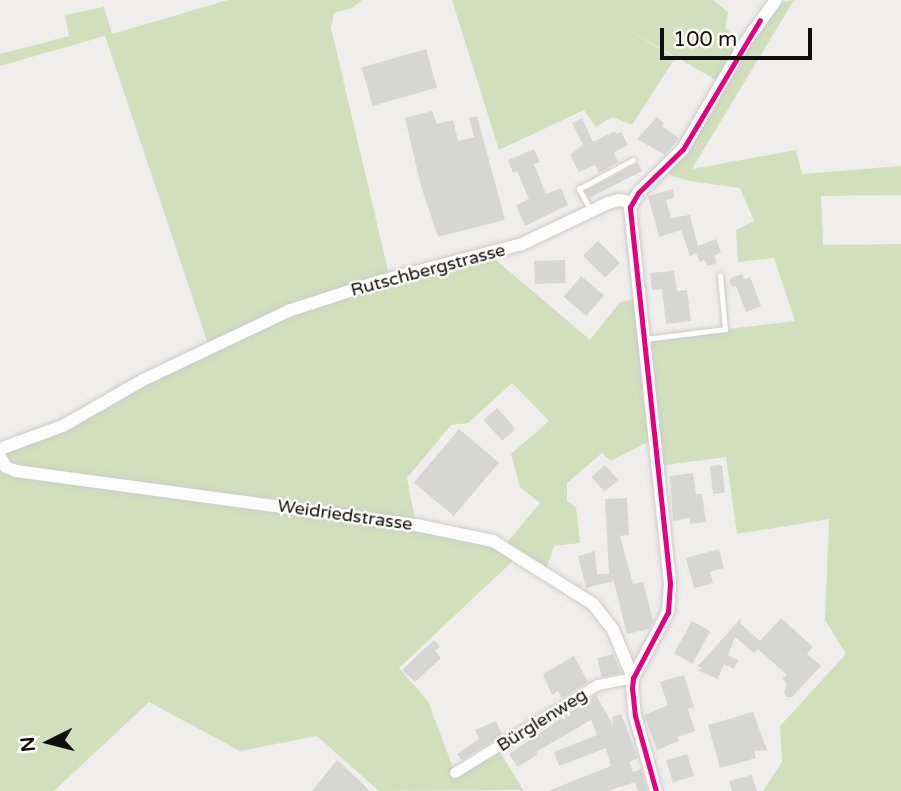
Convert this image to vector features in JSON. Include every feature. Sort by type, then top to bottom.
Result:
[{"type":"street","points":[[656,791],[635,716],[633,678],[663,625],[670,598],[631,219],[632,202],[683,149],[744,44],[776,0]]},
{"type":"street","name":"Rutschbergstrasse","points":[[0,449],[63,426],[143,380],[288,311],[377,282],[522,244],[619,200],[632,202]]},
{"type":"street","name":"Weidriedstrasse","points":[[0,457],[6,467],[16,471],[416,524],[492,541],[593,604],[613,630],[633,678]]},
{"type":"street","name":"Bürglenweg","points":[[455,773],[598,685],[633,678]]},
{"type":"lane","points":[[592,212],[579,189],[633,160]]},
{"type":"lane","points":[[644,339],[725,329],[720,276]]},
{"type":"green space","points":[[228,0],[362,0],[352,8],[334,13],[331,28],[390,279],[489,254],[590,340],[620,302],[639,298],[645,339],[795,321],[774,258],[738,262],[736,230],[754,221],[740,188],[689,181],[672,176],[664,169],[683,149],[716,80],[627,29],[675,58],[632,125],[612,117],[596,127],[584,110],[499,150],[452,0],[713,0],[728,12],[725,28],[744,43],[772,4],[794,0],[692,169],[796,150],[802,174],[901,166],[901,195],[821,196],[823,245],[901,244],[901,791],[763,791],[782,762],[780,726],[846,654],[825,620],[829,519],[737,534],[726,457],[658,466],[655,438],[611,461],[602,453],[567,483],[567,501],[576,507],[580,543],[554,546],[545,572],[519,555],[399,668],[428,701],[455,773],[498,748],[523,790],[379,791],[317,736],[240,751],[149,702],[54,791],[0,791],[0,449],[19,444],[209,347],[105,36],[0,66],[0,54],[69,36],[65,15],[104,7],[112,34]],"holes":[[[512,383],[549,421],[511,454],[520,487],[540,503],[504,546],[416,524],[407,478],[451,425],[468,423]]]},
{"type":"building","points":[[426,49],[437,87],[373,106],[362,67]]},
{"type":"building","points":[[432,111],[437,124],[453,120],[458,141],[474,137],[469,118],[477,116],[505,220],[438,237],[421,186],[405,118]]},
{"type":"building","points":[[657,117],[664,123],[662,126],[679,138],[665,155],[637,139]]},
{"type":"building","points":[[582,118],[593,142],[615,131],[616,134],[621,132],[628,145],[614,152],[618,162],[599,173],[595,165],[579,172],[570,155],[583,145],[572,123]]},
{"type":"building","points":[[534,149],[540,162],[534,164],[546,194],[561,188],[568,205],[525,226],[516,205],[529,199],[517,171],[513,173],[508,160]]},
{"type":"building","points":[[638,163],[642,171],[589,198],[586,191]]},
{"type":"building","points":[[673,189],[674,198],[666,200],[671,218],[690,215],[698,246],[716,239],[721,252],[714,256],[717,263],[708,266],[704,260],[700,262],[696,253],[690,256],[681,230],[659,237],[648,196]]},
{"type":"building","points":[[598,241],[620,263],[605,278],[583,256]]},
{"type":"building","points":[[565,260],[566,283],[535,284],[534,261]]},
{"type":"building","points":[[674,271],[677,291],[687,290],[691,321],[666,324],[662,289],[652,290],[650,273]]},
{"type":"building","points":[[742,274],[744,279],[750,277],[761,306],[746,312],[736,286],[732,287],[729,279]]},
{"type":"building","points":[[581,276],[604,295],[587,316],[564,297]]},
{"type":"building","points":[[497,408],[516,429],[502,441],[484,420]]},
{"type":"building","points":[[459,429],[499,462],[454,516],[414,483]]},
{"type":"building","points":[[605,465],[618,480],[605,492],[591,477]]},
{"type":"building","points":[[722,465],[725,493],[713,494],[710,466]]},
{"type":"building","points":[[693,473],[696,494],[702,494],[706,522],[690,524],[690,518],[673,521],[670,476]]},
{"type":"building","points":[[627,498],[629,535],[620,536],[633,584],[643,582],[653,621],[649,629],[627,634],[614,581],[586,588],[578,556],[595,551],[597,574],[609,574],[605,499]]},
{"type":"building","points":[[719,549],[724,568],[710,572],[713,583],[694,588],[686,558]]},
{"type":"building","points":[[742,617],[740,623],[760,641],[781,618],[813,647],[807,654],[821,666],[792,697],[787,697],[784,693],[787,683],[782,678],[787,675],[758,649],[754,653],[735,637],[728,655],[738,660],[734,669],[724,664],[718,679],[697,670],[702,669],[698,666]]},
{"type":"building","points":[[692,621],[710,631],[692,664],[674,653]]},
{"type":"building","points":[[434,640],[440,647],[435,651],[441,658],[415,682],[402,670]]},
{"type":"building","points":[[613,654],[621,673],[602,677],[597,658]]},
{"type":"building","points":[[574,656],[588,682],[562,698],[558,691],[552,695],[543,674]]},
{"type":"building","points":[[684,675],[694,707],[688,709],[695,731],[677,737],[679,741],[657,750],[644,715],[668,705],[660,682]]},
{"type":"building","points":[[596,695],[613,725],[612,717],[621,714],[638,758],[629,762],[633,772],[641,769],[647,791],[638,791],[635,782],[608,791],[548,791],[611,766],[606,748],[559,766],[554,752],[597,735],[591,720],[536,752],[538,754],[518,767],[509,754]]},
{"type":"building","points":[[753,712],[767,750],[754,751],[756,758],[720,768],[708,725]]},
{"type":"building","points":[[496,721],[502,735],[462,760],[457,754],[479,739],[475,730]]},
{"type":"building","points":[[687,754],[694,776],[673,783],[666,761]]},
{"type":"building","points":[[337,760],[359,780],[370,791],[312,791]]},
{"type":"building","points":[[752,775],[757,791],[732,791],[729,781]]},
{"type":"transit line","points":[[656,791],[635,716],[632,689],[633,678],[668,612],[670,583],[630,207],[638,193],[683,149],[760,20]]}]
